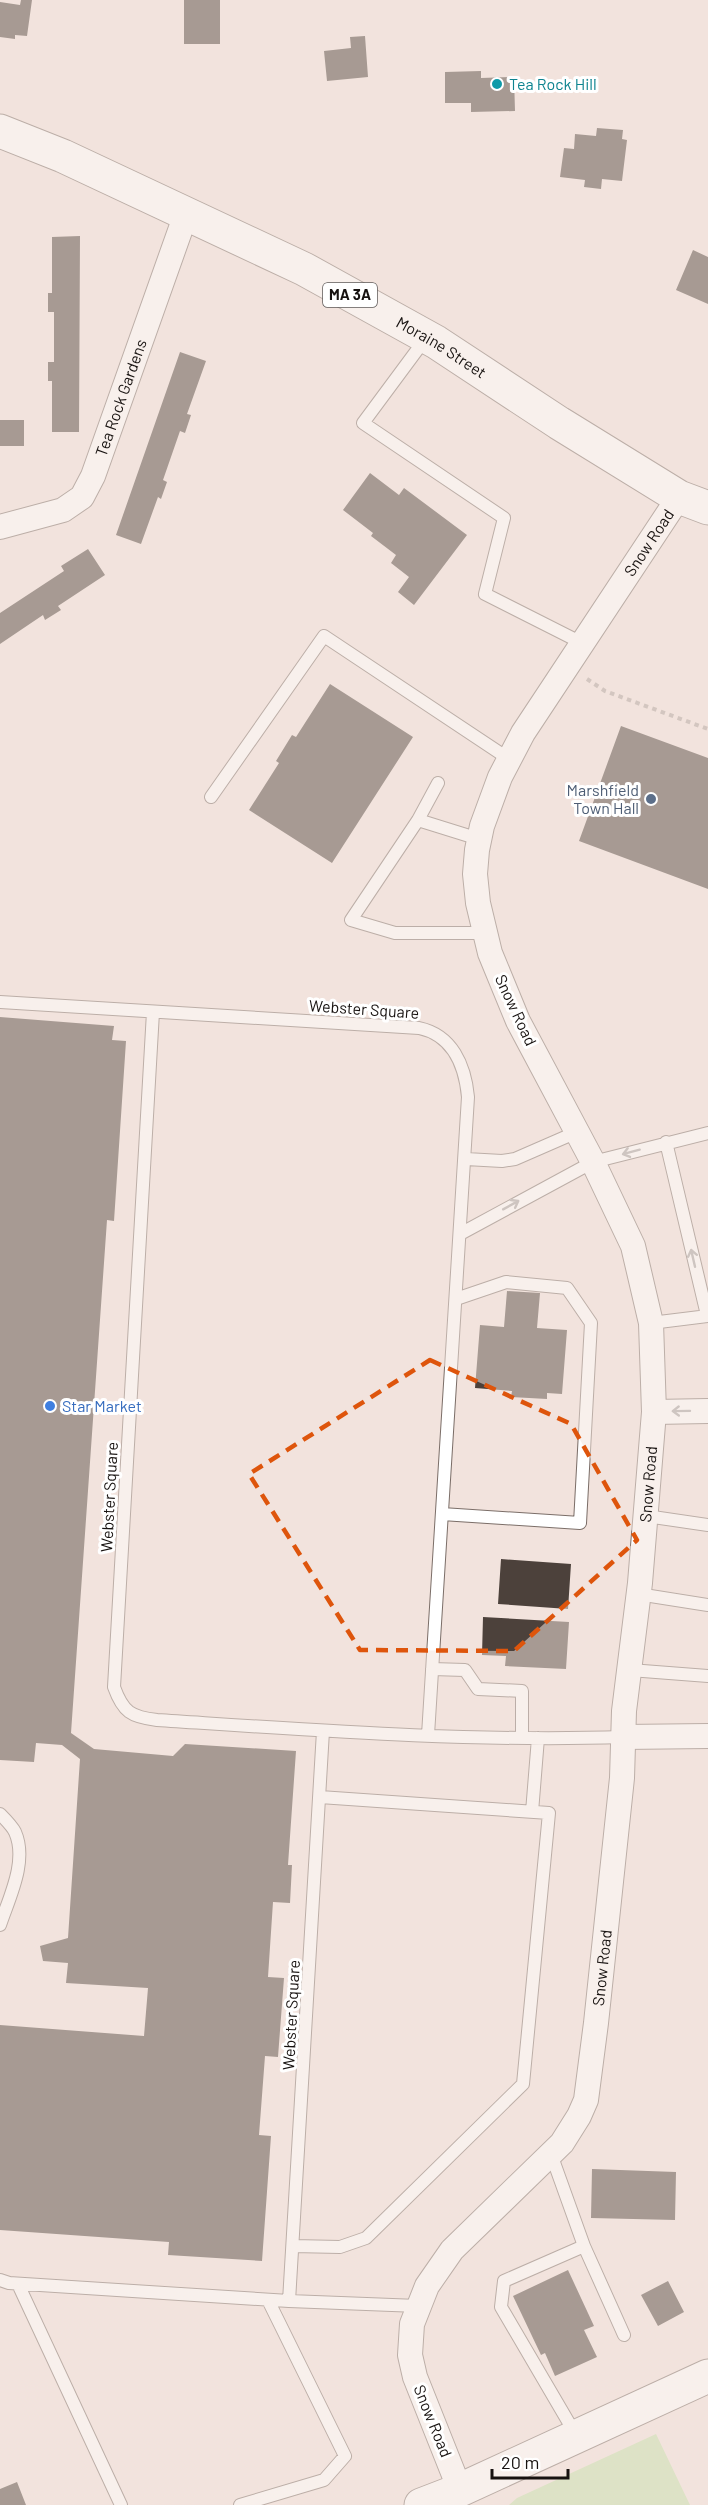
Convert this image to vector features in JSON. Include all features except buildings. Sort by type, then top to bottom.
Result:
[{"type":"main road","name":"Moraine Street","points":[[0,131],[63,156],[304,269],[427,338],[559,423],[693,502]]},
{"type":"main road","points":[[421,2505],[463,2497],[577,2436],[708,2376]]},
{"type":"street","name":"Tea Rock Gardens","points":[[0,527],[63,510],[82,497],[93,476],[141,346],[186,214]]},
{"type":"street","name":"Snow Road","points":[[463,2497],[415,2377],[410,2355],[410,2338],[418,2306],[427,2286],[452,2250],[562,2143],[579,2116],[589,2082],[622,1778],[623,1737],[646,1516],[654,1412],[651,1323],[633,1246],[593,1162],[518,1021],[490,953],[478,903],[475,874],[479,839],[500,777],[509,759],[566,666],[693,502]]},
{"type":"street","points":[[654,1412],[708,1411]]},
{"type":"street","points":[[623,1737],[708,1736]]},
{"type":"lane","points":[[427,338],[363,423],[504,518],[485,594],[582,643]]},
{"type":"lane","points":[[211,797],[324,636],[509,759]]},
{"type":"lane","points":[[438,783],[417,820],[351,920],[395,933],[485,933]]},
{"type":"lane","points":[[417,820],[479,839]]},
{"type":"lane","name":"Webster Square","points":[[0,1002],[419,1028],[435,1032],[449,1044],[464,1071],[468,1097],[466,1159],[428,1735]]},
{"type":"lane","name":"Webster Square","points":[[153,1012],[114,1687],[124,1707],[128,1712],[141,1718],[323,1731],[522,1737],[623,1737]]},
{"type":"lane","points":[[466,1159],[502,1161],[515,1159],[577,1132]]},
{"type":"lane","points":[[460,1233],[593,1162],[708,1133]]},
{"type":"lane","points":[[651,1323],[707,1315],[666,1142]]},
{"type":"lane","points":[[442,1514],[580,1523],[591,1323],[567,1288],[506,1282],[456,1299]]},
{"type":"lane","points":[[646,1516],[708,1525]]},
{"type":"lane","points":[[638,1594],[708,1605]]},
{"type":"lane","points":[[432,1669],[465,1670],[478,1689],[522,1691],[522,1737]]},
{"type":"lane","points":[[630,1670],[708,1676]]},
{"type":"lane","name":"Webster Square","points":[[289,2301],[323,1731]]},
{"type":"lane","points":[[532,1812],[538,1737]]},
{"type":"lane","points":[[293,2246],[340,2247],[366,2238],[523,2084],[549,1813],[320,1797]]},
{"type":"lane","points":[[0,1814],[15,1831],[19,1847],[16,1874],[0,1925]]},
{"type":"lane","points":[[551,2154],[584,2246],[624,2335]]},
{"type":"lane","points":[[577,2436],[501,2307],[504,2281],[584,2246]]},
{"type":"lane","points":[[0,2280],[18,2284],[268,2300],[418,2306]]},
{"type":"lane","points":[[18,2284],[121,2505]]},
{"type":"lane","points":[[240,2505],[324,2480],[345,2456],[268,2300]]},
{"type":"path","points":[[566,666],[605,691],[708,729]]},
{"type":"highlighted area","points":[[430,1360],[571,1424],[637,1540],[514,1651],[360,1650],[249,1474]]},
{"type":"green space","points":[[656,2434],[690,2505],[509,2505],[517,2498]]},
{"type":"place","name":"Tea Rock Hill","points":[[497,84]]},
{"type":"place","name":"Marshfield Town Hall","points":[[651,799]]},
{"type":"place","name":"Star Market","points":[[50,1406]]}]
